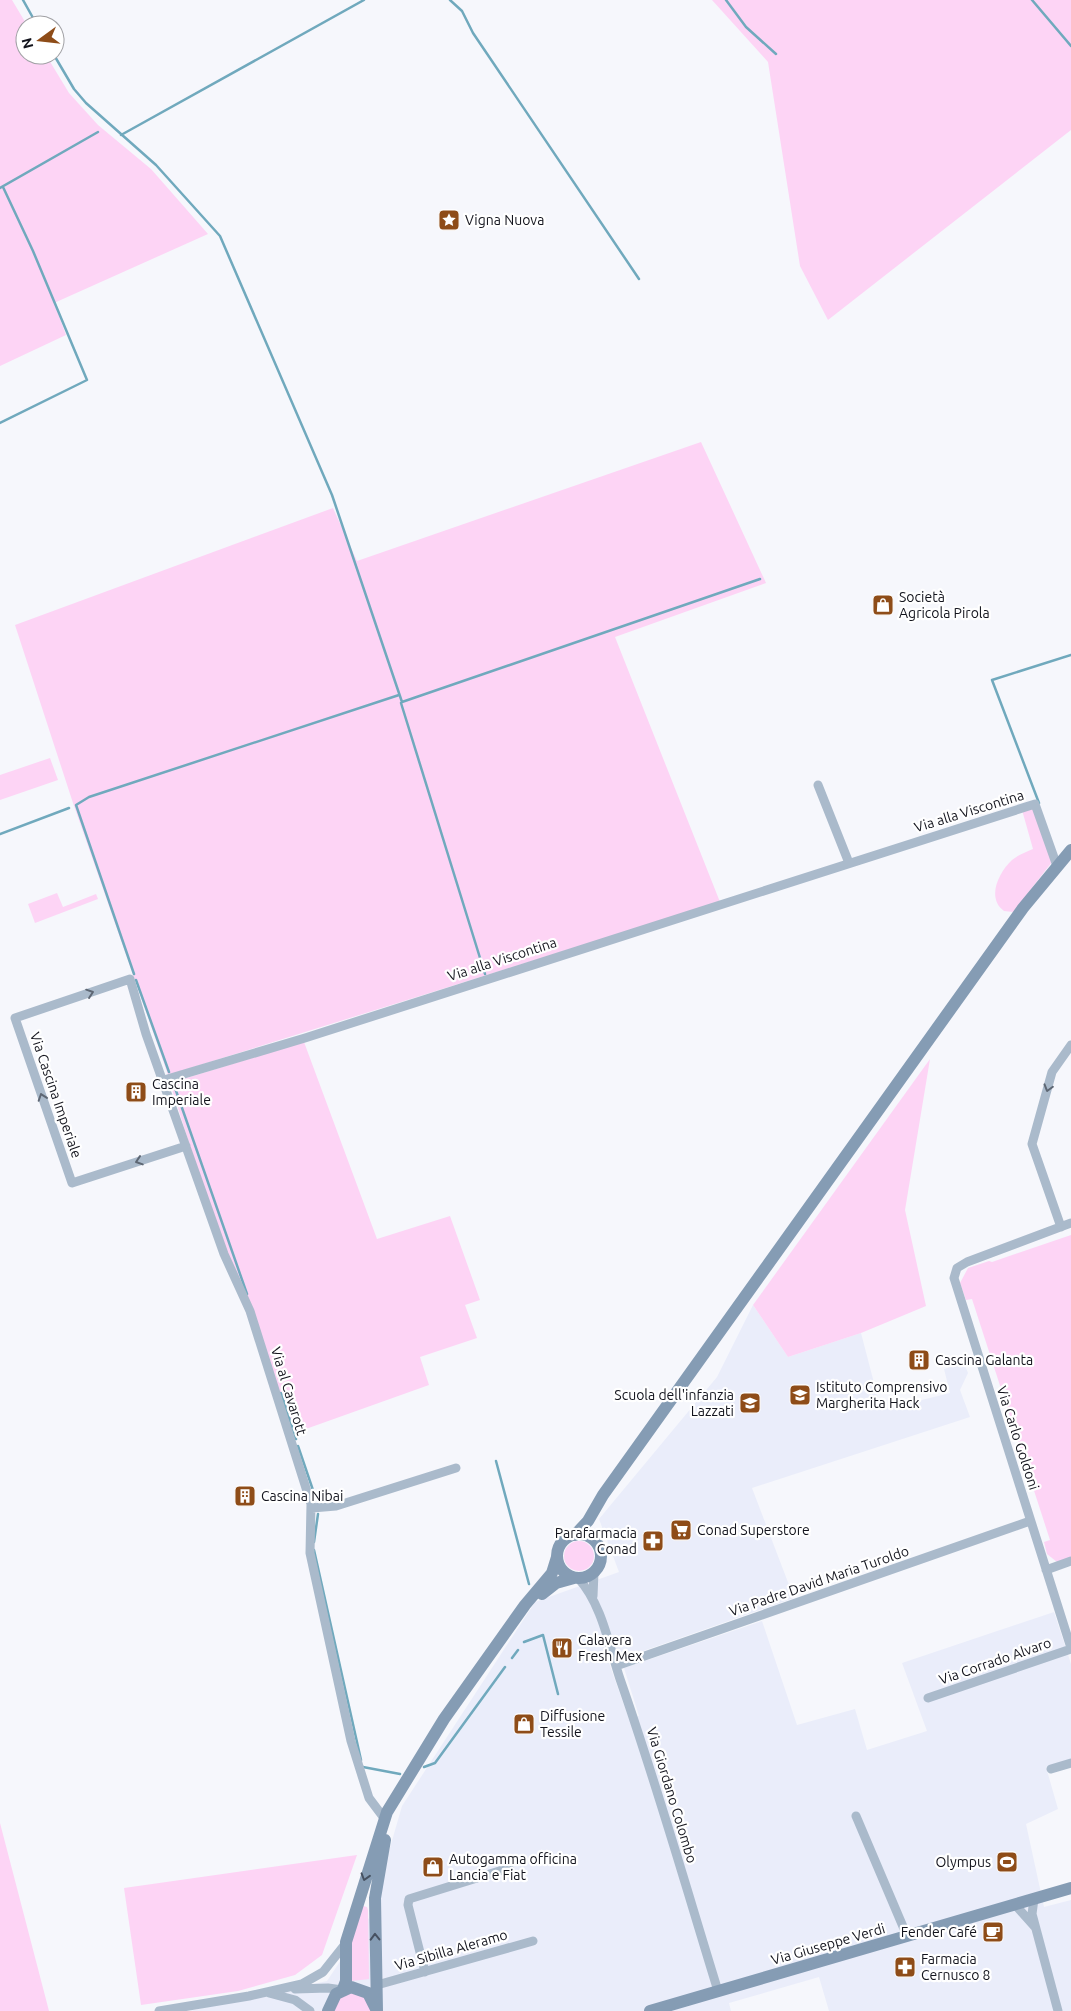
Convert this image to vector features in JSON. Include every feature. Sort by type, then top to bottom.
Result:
[{"type":"main road","points":[[328,2011],[333,1998],[342,1990],[346,1981],[346,1942],[384,1818],[444,1719],[525,1605],[552,1574],[562,1543],[575,1535],[588,1522],[603,1495],[1017,916],[1071,850]]},
{"type":"main road","points":[[525,1605],[556,1583],[586,1577],[594,1572],[600,1558],[595,1526],[603,1495]]},
{"type":"main road","points":[[575,1535],[588,1537],[597,1545]]},
{"type":"main road","points":[[557,1557],[562,1570],[576,1578]]},
{"type":"main road","points":[[377,2011],[378,1985],[374,1920],[376,1883],[388,1829],[403,1784]]},
{"type":"main road","name":"Via Giuseppe Verdi","points":[[650,2011],[1071,1888]]},
{"type":"main road","points":[[342,1990],[353,1987],[365,1991],[372,1998],[377,2011]]},
{"type":"street","points":[[818,785],[848,863]]},
{"type":"street","name":"Via alla Viscontina","points":[[164,1080],[305,1038],[1035,804],[1057,866]]},
{"type":"street","name":"Via al Cavarott","points":[[130,979],[224,1254],[250,1311],[312,1508],[310,1553],[349,1731],[369,1798],[384,1818]]},
{"type":"street","name":"Via Cascina Imperiale","points":[[130,979],[15,1018],[72,1183],[186,1146]]},
{"type":"street","points":[[1061,1227],[1032,1144],[1052,1072],[1071,1045]]},
{"type":"street","name":"Via Carlo Goldoni","points":[[1071,1223],[962,1264],[957,1268],[954,1278],[1071,1649]]},
{"type":"street","points":[[312,1508],[336,1506],[456,1468]]},
{"type":"street","name":"Via Padre David Maria Turoldo","points":[[616,1666],[1030,1521]]},
{"type":"street","points":[[1046,1570],[1071,1561]]},
{"type":"street","name":"Via Giordano Colombo","points":[[594,1572],[592,1588],[596,1609]]},
{"type":"street","name":"Via Giordano Colombo","points":[[576,1578],[588,1590],[616,1666],[648,1760],[718,1991]]},
{"type":"street","name":"Via Corrado Alvaro","points":[[928,1698],[1071,1649]]},
{"type":"street","points":[[1052,1769],[1071,1763]]},
{"type":"street","points":[[856,1816],[907,1936]]},
{"type":"street","points":[[425,1972],[408,1905],[409,1898],[509,1868]]},
{"type":"street","points":[[1034,1899],[1032,1914],[1058,2011]]},
{"type":"street","points":[[1016,1904],[1035,1927]]},
{"type":"street","name":"Via Sibilla Aleramo","points":[[378,1985],[533,1941]]},
{"type":"street","points":[[249,1996],[302,1984],[317,1977],[346,1942]]},
{"type":"street","points":[[274,1990],[328,1988],[342,1990]]},
{"type":"street","points":[[159,2011],[269,1993],[298,2001],[310,2011]]},
{"type":"shaded area","points":[[0,0],[12,0],[21,15],[15,15],[15,65],[52,65],[69,93],[98,125],[151,169],[208,234],[54,303],[66,335],[0,366]]},
{"type":"shaded area","points":[[712,0],[1071,0],[1071,130],[828,320],[800,266],[768,62]]},
{"type":"shaded area","points":[[701,442],[766,583],[615,637],[720,902],[168,1075],[73,803],[15,625],[333,508],[357,561]]},
{"type":"shaded area","points":[[50,758],[58,780],[0,800],[0,775]]},
{"type":"shaded area","points":[[1035,806],[1052,862],[1013,912],[1004,911],[996,899],[996,885],[1003,871],[1012,860],[1033,849],[1022,810]]},
{"type":"shaded area","points":[[57,893],[63,907],[96,894],[98,899],[35,923],[28,904]]},
{"type":"shaded area","points":[[304,1042],[377,1239],[450,1216],[480,1300],[465,1305],[477,1338],[420,1357],[429,1385],[289,1435],[214,1221],[170,1083]]},
{"type":"shaded area","points":[[930,1059],[905,1210],[926,1306],[861,1333],[788,1357],[753,1305]]},
{"type":"shaded area","points":[[1071,1235],[1071,1557],[1057,1562],[1047,1554],[1044,1542],[1050,1540],[972,1299],[966,1300],[960,1283],[968,1268],[989,1261],[992,1262]]},
{"type":"shaded area","points":[[753,1305],[788,1357],[861,1333],[880,1406],[885,1409],[950,1393],[944,1369],[964,1363],[968,1373],[960,1390],[970,1417],[752,1488],[794,1598],[609,1663],[629,1719],[639,1716],[624,1668],[762,1621],[797,1725],[855,1709],[867,1750],[927,1731],[902,1663],[1054,1612],[1071,1664],[1071,1759],[1046,1767],[1058,1809],[1026,1824],[1044,1907],[1071,1900],[1071,2011],[829,2011],[819,1977],[729,2003],[731,2011],[189,2011],[327,1981],[379,1903],[385,1865],[402,1806],[535,1602],[619,1572],[599,1519],[717,1377]]},
{"type":"shaded area","points":[[579,1541],[590,1545],[594,1556],[590,1567],[579,1571],[568,1567],[564,1556],[568,1545]]},
{"type":"shaded area","points":[[0,1823],[49,2011],[0,2011]]},
{"type":"shaded area","points":[[357,1855],[322,1955],[295,1975],[238,1991],[141,2005],[124,1888]]},
{"type":"shaded area","points":[[363,1906],[367,1907],[368,1910],[369,1979],[352,1981],[342,1968]]},
{"type":"shaded area","points":[[345,1993],[362,1994],[373,2011],[332,2011],[335,2003]]},
{"type":"waterway","points":[[23,0],[31,15]]},
{"type":"waterway","points":[[121,135],[364,0]]},
{"type":"waterway","points":[[450,0],[462,11],[473,33],[639,279]]},
{"type":"waterway","points":[[726,0],[746,27],[776,54]]},
{"type":"waterway","points":[[1032,0],[1071,46]]},
{"type":"waterway","points":[[60,65],[74,89],[86,103],[156,165],[220,236],[332,495],[402,702],[760,579]]},
{"type":"waterway","points":[[0,188],[98,132]]},
{"type":"waterway","points":[[0,423],[87,380],[33,251],[3,187]]},
{"type":"waterway","points":[[1039,803],[992,680],[1071,655]]},
{"type":"waterway","points":[[134,974],[76,805],[89,797],[399,695]]},
{"type":"waterway","points":[[401,703],[485,974]]},
{"type":"waterway","points":[[0,834],[69,808]]},
{"type":"waterway","points":[[136,980],[169,1072]]},
{"type":"waterway","points":[[174,1085],[247,1294]]},
{"type":"waterway","points":[[281,1393],[296,1439]]},
{"type":"waterway","points":[[298,1446],[316,1499]]},
{"type":"waterway","points":[[496,1461],[529,1584]]},
{"type":"waterway","points":[[314,1542],[318,1514]]},
{"type":"waterway","points":[[314,1550],[361,1760]]},
{"type":"waterway","points":[[524,1642],[543,1635],[558,1694]]},
{"type":"waterway","points":[[512,1658],[518,1650]]},
{"type":"waterway","points":[[424,1767],[435,1763],[505,1667]]},
{"type":"waterway","points":[[363,1767],[400,1774]]},
{"type":"place","name":"Vigna Nuova","points":[[449,220]]},
{"type":"place","name":"Società Agricola Pirola","points":[[883,605]]},
{"type":"place","name":"Cascina Imperiale","points":[[136,1092]]},
{"type":"place","name":"Cascina Galanta","points":[[919,1360]]},
{"type":"place","name":"Istituto Comprensivo Margherita Hack","points":[[800,1395]]},
{"type":"place","name":"Scuola dell'infanzia Lazzati","points":[[750,1403]]},
{"type":"place","name":"Cascina Nibai","points":[[245,1496]]},
{"type":"place","name":"Conad Superstore","points":[[681,1530]]},
{"type":"place","name":"Parafarmacia Conad","points":[[653,1541]]},
{"type":"place","name":"Calavera Fresh Mex","points":[[562,1648]]},
{"type":"place","name":"Diffusione Tessile","points":[[524,1724]]},
{"type":"place","name":"Olympus","points":[[1007,1862]]},
{"type":"place","name":"Autogamma officina Lancia e Fiat","points":[[433,1867]]},
{"type":"place","name":"Fender Café","points":[[993,1932]]},
{"type":"place","name":"Farmacia Cernusco 8","points":[[905,1967]]}]
